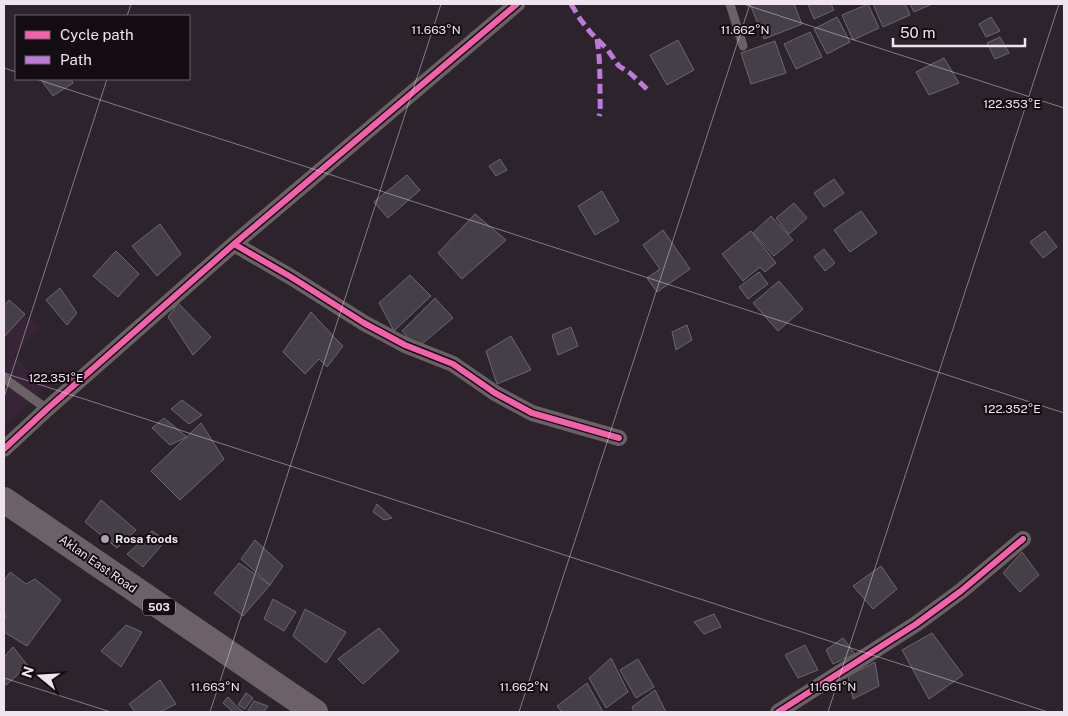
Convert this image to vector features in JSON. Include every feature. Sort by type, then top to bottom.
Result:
[{"type":"main road","name":"Aklan East Road","points":[[4,500],[222,650],[316,712]]},
{"type":"street","points":[[4,449],[234,244],[518,4]]},
{"type":"street","points":[[234,244],[364,323],[405,345],[453,364],[495,393],[532,413],[620,438]]},
{"type":"street","points":[[778,712],[916,624],[961,591],[1023,539]]},
{"type":"lane","points":[[730,4],[743,46]]},
{"type":"lane","points":[[4,378],[47,409]]},
{"type":"shaded area","points":[[9,300],[40,328],[14,356],[46,386],[4,428],[4,306]]},
{"type":"building","points":[[750,4],[794,4],[802,24],[764,39]]},
{"type":"building","points":[[808,4],[831,4],[834,10],[814,19]]},
{"type":"building","points":[[868,4],[879,28],[853,40],[842,15]]},
{"type":"building","points":[[873,4],[905,4],[910,15],[883,27]]},
{"type":"building","points":[[910,4],[932,4],[914,12]]},
{"type":"building","points":[[837,17],[850,42],[827,54],[814,29]]},
{"type":"building","points":[[991,17],[1000,31],[986,37],[979,24]]},
{"type":"building","points":[[810,32],[822,57],[796,69],[784,44]]},
{"type":"building","points":[[1000,37],[1009,53],[995,59],[987,43]]},
{"type":"building","points":[[678,40],[694,70],[667,85],[650,55]]},
{"type":"building","points":[[775,41],[786,73],[751,84],[741,53]]},
{"type":"building","points":[[944,58],[959,83],[929,95],[916,72]]},
{"type":"building","points":[[41,80],[72,80],[73,83],[53,96]]},
{"type":"building","points":[[500,159],[507,170],[496,176],[489,166]]},
{"type":"building","points":[[407,175],[420,190],[388,218],[374,202]]},
{"type":"building","points":[[834,179],[844,193],[824,207],[814,193]]},
{"type":"building","points":[[602,191],[619,221],[595,235],[578,206]]},
{"type":"building","points":[[794,203],[807,218],[789,234],[776,218]]},
{"type":"building","points":[[861,211],[877,233],[850,252],[834,230]]},
{"type":"building","points":[[475,214],[506,240],[462,279],[438,253]]},
{"type":"building","points":[[771,216],[793,240],[774,256],[753,233]]},
{"type":"building","points":[[160,224],[181,254],[157,276],[132,246]]},
{"type":"building","points":[[663,230],[690,269],[657,292],[647,278],[660,269],[643,245]]},
{"type":"building","points":[[751,231],[776,263],[765,272],[760,267],[743,281],[722,254]]},
{"type":"building","points":[[1045,231],[1057,247],[1043,258],[1030,242]]},
{"type":"building","points":[[824,249],[835,263],[825,271],[814,257]]},
{"type":"building","points":[[116,251],[139,274],[118,297],[93,276]]},
{"type":"building","points":[[759,272],[768,284],[748,299],[739,287]]},
{"type":"building","points":[[410,275],[431,296],[394,331],[379,303]]},
{"type":"building","points":[[779,281],[803,309],[778,331],[753,303]]},
{"type":"building","points":[[60,288],[77,313],[67,325],[46,300]]},
{"type":"building","points":[[435,298],[453,318],[417,348],[402,331]]},
{"type":"building","points":[[9,300],[25,314],[4,337],[4,306]]},
{"type":"building","points":[[178,303],[211,337],[193,355],[168,317]]},
{"type":"building","points":[[311,312],[343,346],[327,367],[319,359],[305,374],[283,352]]},
{"type":"building","points":[[687,325],[692,340],[676,350],[672,332]]},
{"type":"building","points":[[571,327],[578,346],[558,355],[552,335]]},
{"type":"building","points":[[511,336],[531,370],[497,384],[486,351]]},
{"type":"building","points":[[182,400],[202,415],[189,424],[171,409]]},
{"type":"building","points":[[164,418],[187,437],[170,445],[152,428]]},
{"type":"building","points":[[201,423],[224,459],[180,500],[151,471]]},
{"type":"building","points":[[101,500],[136,530],[117,548],[85,522]]},
{"type":"building","points":[[377,504],[392,518],[384,520],[373,512]]},
{"type":"building","points":[[152,531],[166,540],[143,567],[127,554]]},
{"type":"building","points":[[255,540],[283,566],[270,585],[241,559]]},
{"type":"building","points":[[1022,552],[1039,575],[1020,592],[1003,573]]},
{"type":"building","points":[[239,563],[270,585],[243,616],[214,593]]},
{"type":"building","points":[[881,566],[897,589],[873,609],[853,586]]},
{"type":"building","points":[[10,572],[26,584],[35,579],[61,600],[27,646],[4,632],[6,616],[4,614],[4,581]]},
{"type":"building","points":[[273,599],[296,612],[284,631],[264,619]]},
{"type":"building","points":[[305,609],[346,632],[326,663],[293,636]]},
{"type":"building","points":[[714,614],[721,627],[704,634],[694,622]]},
{"type":"building","points":[[126,625],[142,632],[121,667],[101,651]]},
{"type":"building","points":[[379,628],[399,651],[363,684],[338,659]]},
{"type":"building","points":[[932,633],[963,675],[929,699],[902,650]]},
{"type":"building","points":[[843,638],[855,654],[833,664],[826,650]]},
{"type":"building","points":[[805,645],[818,670],[798,678],[785,655]]},
{"type":"building","points":[[13,647],[28,666],[6,685],[4,683],[4,657]]},
{"type":"building","points":[[611,658],[628,692],[606,708],[589,678]]},
{"type":"building","points":[[638,659],[654,687],[636,698],[620,670]]},
{"type":"building","points":[[875,662],[879,686],[853,699],[848,676]]},
{"type":"building","points":[[160,680],[176,704],[160,712],[135,712],[129,704]]},
{"type":"building","points":[[587,683],[603,712],[562,712],[557,706]]},
{"type":"building","points":[[655,690],[666,712],[634,712],[632,707]]},
{"type":"building","points":[[246,693],[253,698],[245,709],[238,705]]},
{"type":"building","points":[[228,697],[244,712],[233,712],[223,703]]},
{"type":"building","points":[[254,701],[268,706],[264,712],[247,712]]},
{"type":"marked path","points":[[571,4],[580,19],[607,49],[619,66],[630,73],[648,90]]},
{"type":"marked path","points":[[597,39],[600,75],[599,116]]},
{"type":"cycle path","points":[[4,449],[234,244],[517,4]]},
{"type":"cycle path","points":[[234,244],[364,323],[405,345],[453,364],[495,393],[532,413],[619,438]]},
{"type":"cycle path","points":[[778,712],[916,624],[961,591],[1023,539]]},
{"type":"place","name":"Rosa foods","points":[[105,539]]}]
